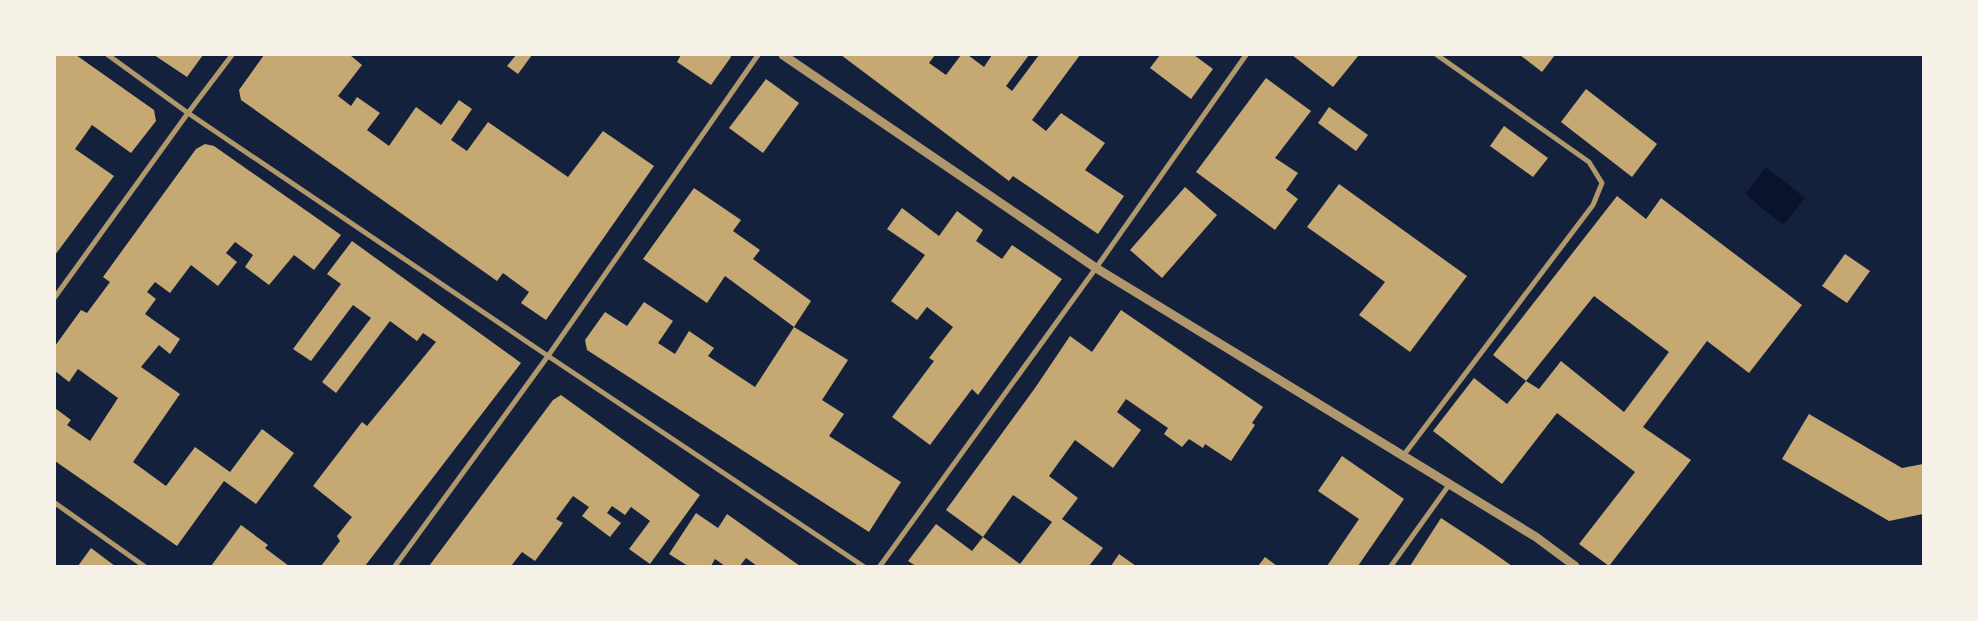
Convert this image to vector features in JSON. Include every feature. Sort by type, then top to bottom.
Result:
[{"type":"street","points":[[108,55],[188,113],[863,566]]},
{"type":"street","points":[[55,297],[232,55]]},
{"type":"street","points":[[395,566],[548,356],[758,55]]},
{"type":"street","points":[[783,55],[1096,268],[1536,537],[1575,566]]},
{"type":"street","points":[[880,566],[1096,268],[1246,55]]},
{"type":"street","points":[[1403,456],[1593,205],[1602,183],[1589,162],[1437,55]]},
{"type":"street","points":[[1391,566],[1449,485]]},
{"type":"street","points":[[55,503],[144,566]]},
{"type":"water","points":[[1766,167],[1805,198],[1783,225],[1745,194]]},
{"type":"building","points":[[55,55],[76,55],[154,110],[156,121],[131,153],[92,125],[75,149],[114,176],[55,255]]},
{"type":"building","points":[[154,55],[203,55],[187,77]]},
{"type":"building","points":[[264,55],[350,55],[362,65],[338,96],[351,106],[357,97],[380,113],[367,130],[389,146],[416,107],[441,125],[459,100],[472,109],[451,140],[467,151],[488,122],[568,177],[603,131],[654,166],[546,320],[521,303],[529,292],[503,273],[497,281],[241,100],[239,90]]},
{"type":"building","points":[[516,55],[532,55],[518,74],[507,66]]},
{"type":"building","points":[[681,55],[730,55],[731,57],[711,85],[677,62]]},
{"type":"building","points":[[841,55],[935,55],[929,63],[946,75],[961,55],[968,55],[984,67],[992,55],[1029,55],[1006,86],[1012,91],[1039,55],[1080,55],[1032,120],[1046,131],[1061,113],[1105,143],[1085,170],[1124,196],[1098,234],[1013,176],[1009,181]]},
{"type":"building","points":[[1160,55],[1194,55],[1213,69],[1191,99],[1150,68]]},
{"type":"building","points":[[1292,55],[1359,55],[1333,87]]},
{"type":"building","points":[[1520,55],[1555,55],[1542,72]]},
{"type":"building","points":[[1266,78],[1311,111],[1275,158],[1298,173],[1286,190],[1298,199],[1275,230],[1196,172]]},
{"type":"building","points":[[766,79],[799,103],[763,153],[729,128]]},
{"type":"building","points":[[1586,89],[1657,144],[1632,177],[1561,122]]},
{"type":"building","points":[[1329,107],[1368,135],[1356,151],[1318,123]]},
{"type":"building","points":[[1504,126],[1548,158],[1533,177],[1490,146]]},
{"type":"building","points":[[205,144],[214,146],[341,235],[314,270],[294,255],[269,285],[245,267],[253,255],[235,242],[226,253],[237,262],[218,286],[191,265],[170,293],[155,282],[147,292],[156,299],[145,314],[180,339],[170,354],[159,345],[141,367],[180,394],[133,462],[166,486],[195,447],[230,472],[262,429],[294,453],[256,504],[224,481],[177,546],[55,461],[55,408],[71,420],[67,425],[90,441],[118,398],[78,369],[69,382],[55,371],[55,346],[81,310],[87,313],[110,282],[103,277],[196,149]]},
{"type":"building","points":[[1339,184],[1467,276],[1410,352],[1359,315],[1385,282],[1307,227]]},
{"type":"building","points":[[1185,187],[1217,215],[1162,278],[1130,250]]},
{"type":"building","points":[[694,188],[741,220],[733,231],[760,250],[753,259],[811,301],[794,327],[725,276],[707,303],[643,259]]},
{"type":"building","points":[[1617,196],[1646,219],[1661,198],[1802,305],[1749,373],[1707,341],[1643,427],[1691,460],[1609,566],[1579,544],[1635,472],[1557,413],[1502,484],[1433,431],[1474,378],[1507,404],[1526,381],[1493,355]],"holes":[[[1594,296],[1669,352],[1624,412],[1561,361],[1539,389],[1526,381]]]},
{"type":"building","points":[[902,208],[939,236],[957,211],[983,230],[976,241],[1002,259],[1012,245],[1062,279],[978,395],[972,389],[930,445],[892,417],[934,361],[929,358],[953,327],[927,307],[917,320],[891,301],[925,255],[887,229]]},
{"type":"building","points":[[352,241],[521,363],[365,566],[321,566],[340,541],[337,536],[352,517],[313,486],[362,422],[367,426],[436,342],[423,333],[417,341],[390,321],[336,393],[322,382],[371,318],[353,305],[311,361],[293,349],[341,284],[327,274]]},
{"type":"building","points":[[1845,254],[1870,271],[1847,303],[1822,286]]},
{"type":"building","points":[[644,302],[673,321],[658,343],[675,354],[689,331],[714,348],[708,356],[755,387],[794,327],[848,360],[822,400],[844,414],[829,436],[901,482],[869,532],[587,350],[585,340],[605,312],[627,326]]},
{"type":"building","points":[[1121,310],[1263,407],[1252,423],[1255,425],[1231,461],[1205,444],[1203,448],[1189,439],[1182,447],[1164,434],[1168,428],[1126,399],[1117,412],[1141,430],[1113,468],[1075,440],[1049,476],[1078,498],[1062,519],[1103,548],[1089,566],[916,566],[908,561],[936,524],[972,551],[983,537],[946,510],[1035,388],[1070,336],[1092,352]],"holes":[[[1013,495],[1052,522],[1020,564],[983,537]]]},
{"type":"building","points":[[561,395],[700,495],[650,564],[629,549],[650,521],[631,507],[625,515],[612,506],[607,513],[621,523],[610,537],[582,516],[589,507],[573,496],[556,519],[563,523],[535,561],[522,552],[511,566],[429,566],[553,400]]},
{"type":"building","points":[[1809,414],[1902,468],[1923,464],[1923,514],[1889,521],[1782,459]]},
{"type":"building","points":[[1342,456],[1404,499],[1358,566],[1327,566],[1359,519],[1318,491]]},
{"type":"building","points":[[696,513],[718,528],[727,514],[800,566],[757,566],[746,558],[740,566],[725,566],[715,559],[711,566],[688,566],[669,554]]},
{"type":"building","points":[[1441,518],[1485,547],[1512,566],[1410,566]]},
{"type":"building","points":[[241,525],[268,545],[265,548],[289,566],[211,566]]},
{"type":"building","points":[[91,548],[115,566],[78,566]]},
{"type":"building","points":[[1119,554],[1136,566],[1111,566]]},
{"type":"building","points":[[1265,557],[1277,566],[1258,566]]}]
